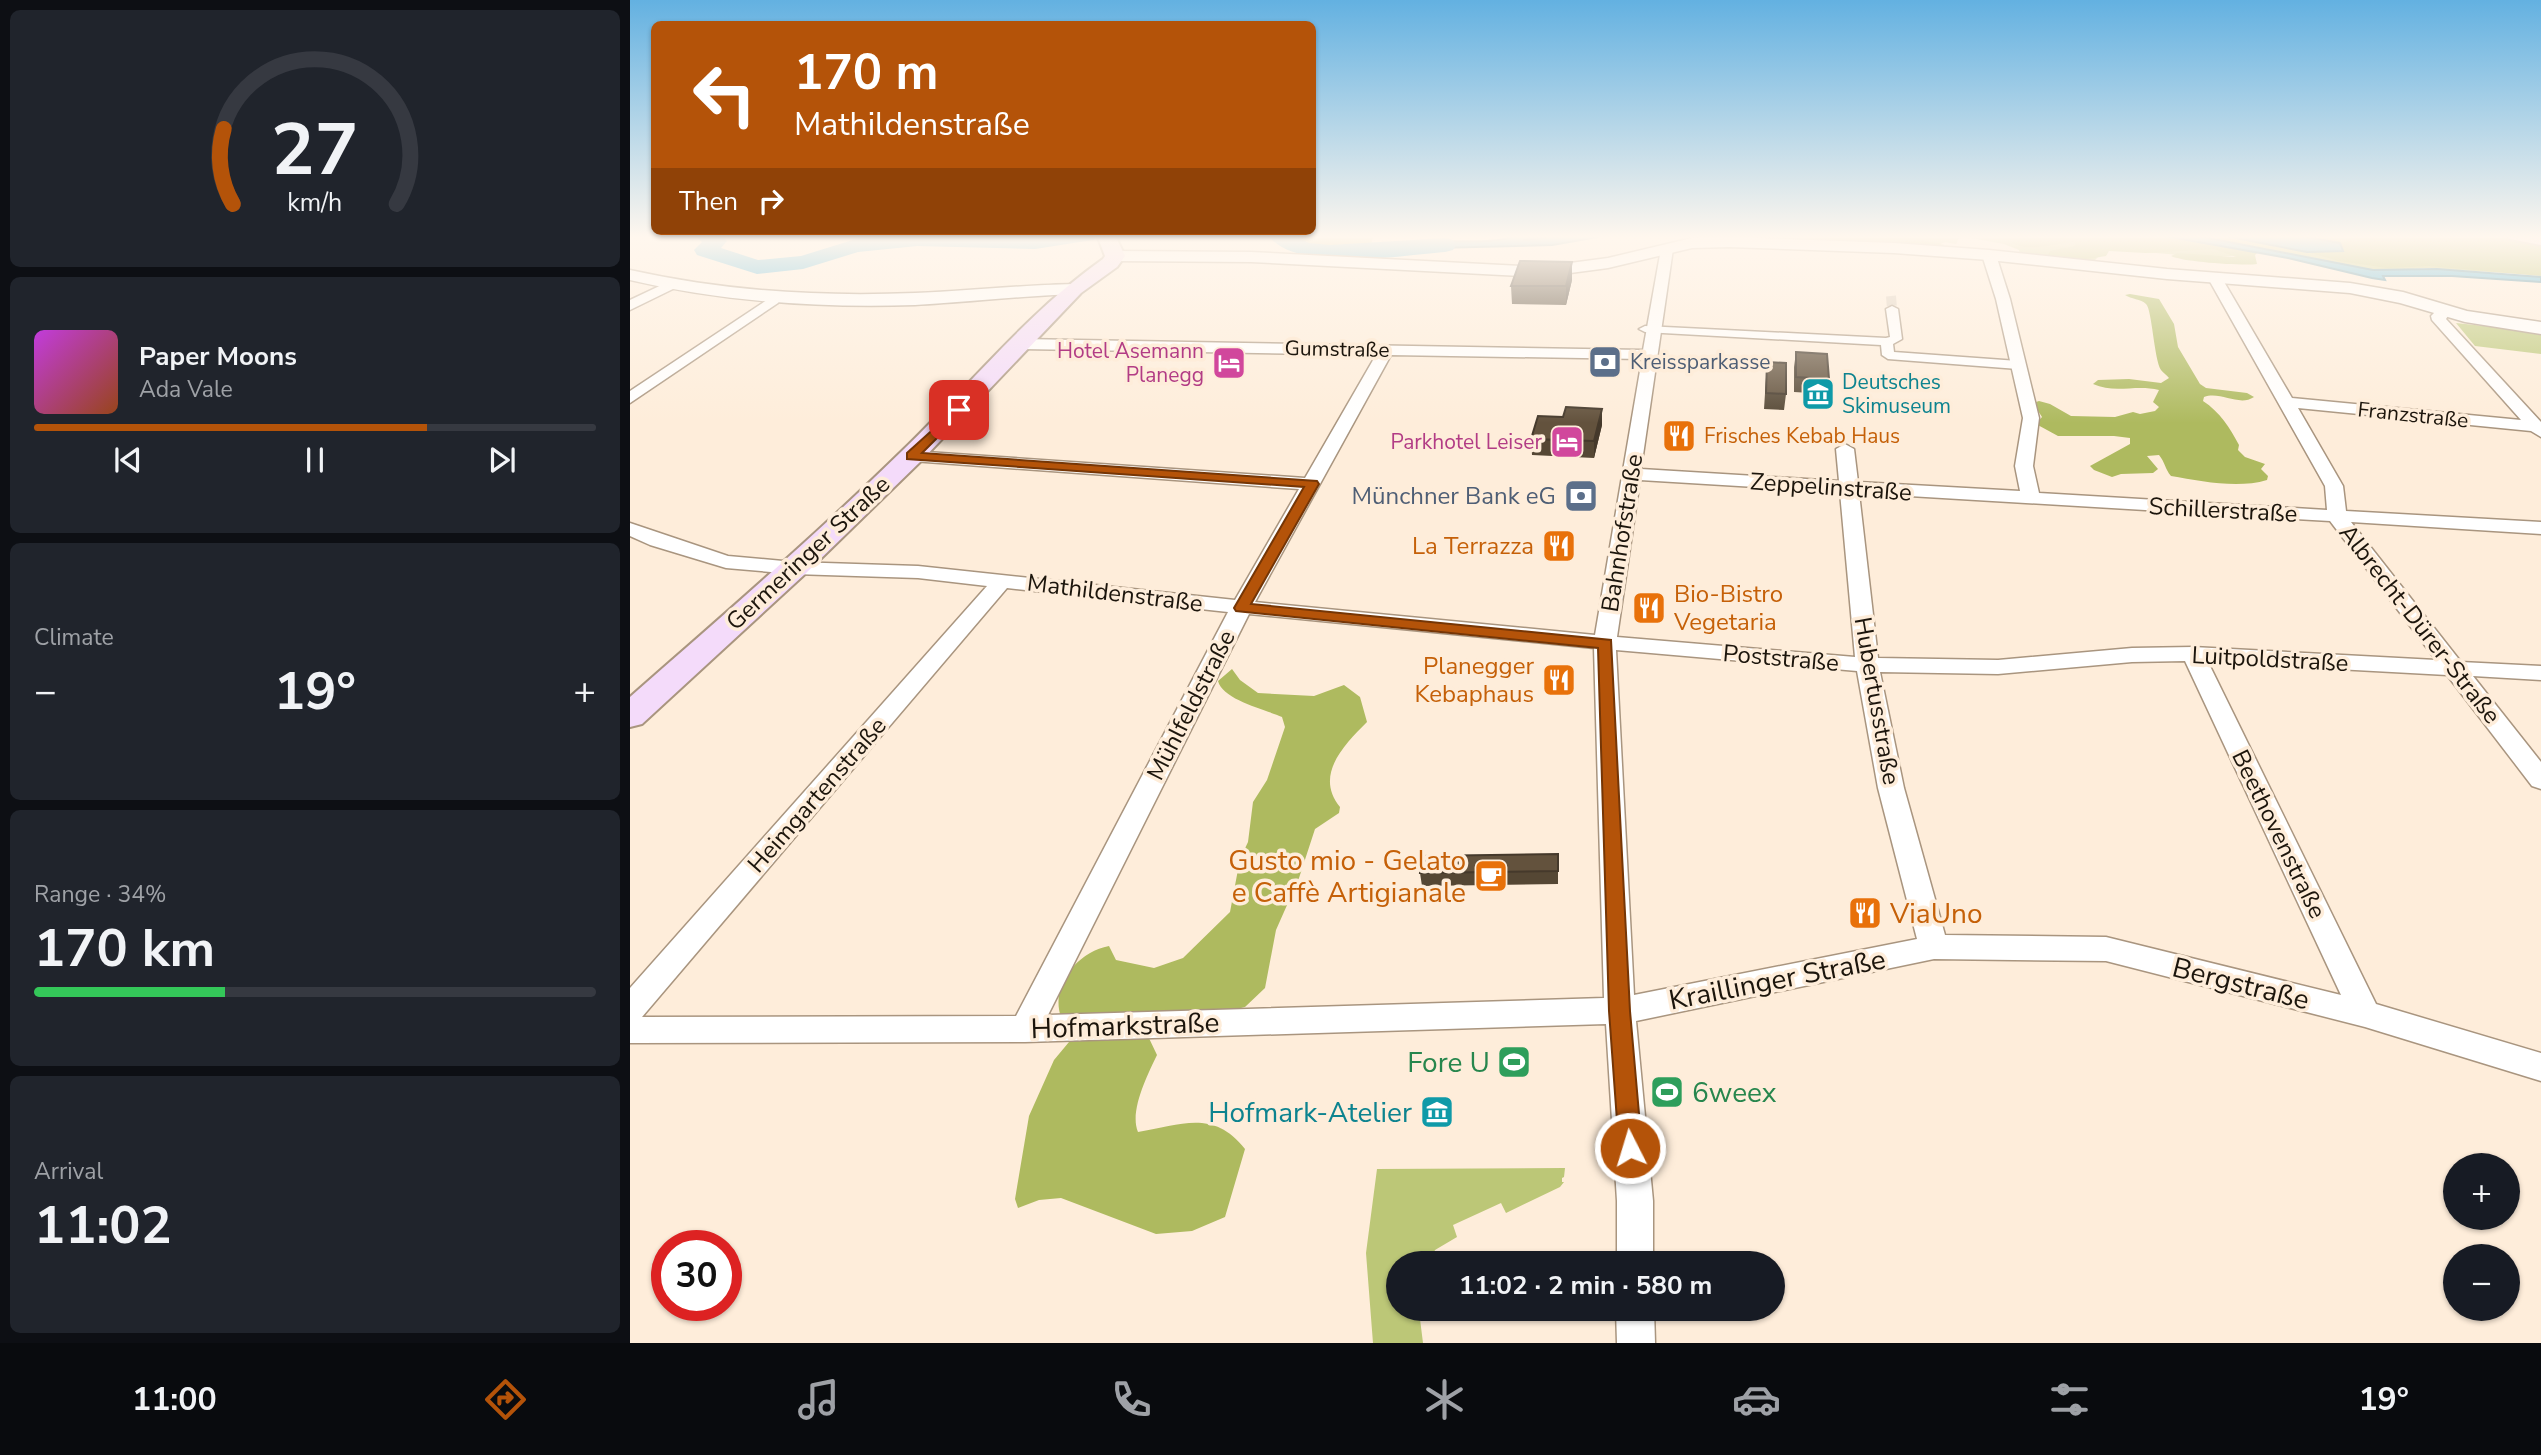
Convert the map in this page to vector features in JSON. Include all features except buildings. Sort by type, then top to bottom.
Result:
[{"type":"main road","name":"Germeringer Straße","points":[[630,716],[794,568],[912,456],[1066,298]]},
{"type":"street","points":[[630,306],[646,298]]},
{"type":"street","points":[[757,298],[873,301],[929,298]]},
{"type":"street","name":"Bahnhofstraße","points":[[1635,1251],[1635,1201],[1619,1011],[1605,644],[1651,355],[1651,329],[1656,298]]},
{"type":"street","points":[[2001,298],[2031,418],[2024,466],[2031,499]]},
{"type":"street","name":"Albrecht-Dürer-Straße","points":[[2226,298],[2334,486],[2337,516],[2541,780]]},
{"type":"street","points":[[2401,298],[2444,311],[2541,328]]},
{"type":"street","points":[[630,398],[773,300]]},
{"type":"street","points":[[1651,329],[1887,342],[1896,339],[1892,309]]},
{"type":"street","points":[[2444,311],[2438,316],[2439,320],[2539,429]]},
{"type":"street","points":[[1887,342],[1888,355],[2018,365]]},
{"type":"street","name":"Gumstraße","points":[[1022,344],[1651,355]]},
{"type":"street","name":"Mühlfeldstraße","points":[[1025,1029],[1241,608],[1386,349]]},
{"type":"street","name":"Franzstraße","points":[[2285,402],[2539,429]]},
{"type":"street","name":"Hubertusstraße","points":[[1845,449],[1867,665],[1891,788],[1934,947]]},
{"type":"street","points":[[912,456],[1312,484]]},
{"type":"street","name":"Zeppelinstraße","points":[[1631,474],[2031,499]]},
{"type":"street","name":"Schillerstraße","points":[[2031,499],[2541,528]]},
{"type":"street","name":"Mathildenstraße","points":[[630,529],[657,541],[726,562],[794,568],[918,572],[1241,608],[1605,644]]},
{"type":"street","name":"Heimgartenstraße","points":[[630,1009],[1003,580]]},
{"type":"street","name":"Poststraße","points":[[1605,644],[1867,665],[1998,667]]},
{"type":"street","name":"Luitpoldstraße","points":[[1998,667],[2132,654],[2193,654],[2541,673]]},
{"type":"street","name":"Beethovenstraße","points":[[2193,654],[2365,1014]]},
{"type":"street","name":"Kraillinger Straße","points":[[1619,1011],[1934,947]]},
{"type":"street","name":"Bergstraße","points":[[1934,947],[2106,949],[2365,1014],[2541,1067]]},
{"type":"street","name":"Hofmarkstraße","points":[[630,1030],[1025,1029],[1619,1011]]},
{"type":"street","points":[[1635,1321],[1636,1343]]},
{"type":"green space","points":[[2132,298],[2159,299],[2174,324],[2178,347],[2200,384],[2206,388],[2247,393],[2254,397],[2236,400],[2210,396],[2204,397],[2203,401],[2215,410],[2228,427],[2239,445],[2238,450],[2245,457],[2265,464],[2261,469],[2268,476],[2267,480],[2231,484],[2171,476],[2159,455],[2147,456],[2158,469],[2153,473],[2121,474],[2112,477],[2090,466],[2130,444],[2130,438],[2058,436],[2036,424],[2042,417],[2033,403],[2039,401],[2071,416],[2115,417],[2133,412],[2140,414],[2155,411],[2159,407],[2153,402],[2159,390],[2109,388],[2093,384],[2098,380],[2129,379],[2161,383],[2169,378],[2159,364],[2148,308],[2144,302]]},
{"type":"green space","points":[[2456,323],[2541,332],[2541,354],[2475,346]]},
{"type":"green space","points":[[1232,669],[1240,680],[1258,693],[1314,696],[1344,685],[1360,697],[1367,722],[1349,740],[1335,761],[1330,783],[1340,807],[1339,813],[1315,829],[1299,878],[1276,930],[1265,988],[1245,1007],[1233,1010],[1061,1017],[1059,994],[1063,982],[1086,955],[1109,946],[1116,960],[1154,968],[1183,958],[1230,912],[1240,859],[1248,842],[1253,802],[1267,780],[1285,727],[1282,717],[1236,699],[1221,688],[1218,681]]},
{"type":"green space","points":[[1147,1034],[1157,1055],[1138,1103],[1138,1132],[1196,1123],[1221,1128],[1233,1136],[1245,1149],[1225,1217],[1192,1231],[1156,1234],[1061,1198],[1039,1200],[1018,1208],[1015,1199],[1029,1116],[1054,1060],[1069,1042],[1081,1038]]},
{"type":"green space","points":[[1565,1168],[1562,1178],[1564,1182],[1560,1187],[1506,1213],[1501,1203],[1453,1225],[1457,1237],[1435,1251],[1386,1251],[1386,1321],[1420,1321],[1423,1343],[1373,1343],[1366,1253],[1377,1169]]},
{"type":"tunnel","points":[[1891,298],[1892,309]]},
{"type":"place","name":"Kreissparkasse","points":[[1605,362]]},
{"type":"place","name":"Hotel Asemann Planegg","points":[[1229,363]]},
{"type":"place","name":"Deutsches Skimuseum","points":[[1818,394]]},
{"type":"place","name":"Frisches Kebab Haus","points":[[1679,436]]},
{"type":"place","name":"Parkhotel Leiser","points":[[1567,442]]},
{"type":"place","name":"Münchner Bank eG","points":[[1581,496]]},
{"type":"place","name":"La Terrazza","points":[[1559,546]]},
{"type":"place","name":"Bio-Bistro Vegetaria","points":[[1649,608]]},
{"type":"place","name":"Planegger Kebaphaus","points":[[1559,680]]},
{"type":"place","name":"Gusto mio - Gelato e Caffè Artigianale","points":[[1491,876]]},
{"type":"place","name":"ViaUno","points":[[1865,913]]},
{"type":"place","name":"Fore U","points":[[1514,1062]]},
{"type":"place","name":"6weex","points":[[1667,1092]]},
{"type":"place","name":"Hofmark-Atelier","points":[[1437,1112]]},
{"type":"route","points":[[959,410],[912,456],[1312,484],[1241,608],[1605,644],[1619,1011],[1630,1148]]}]
